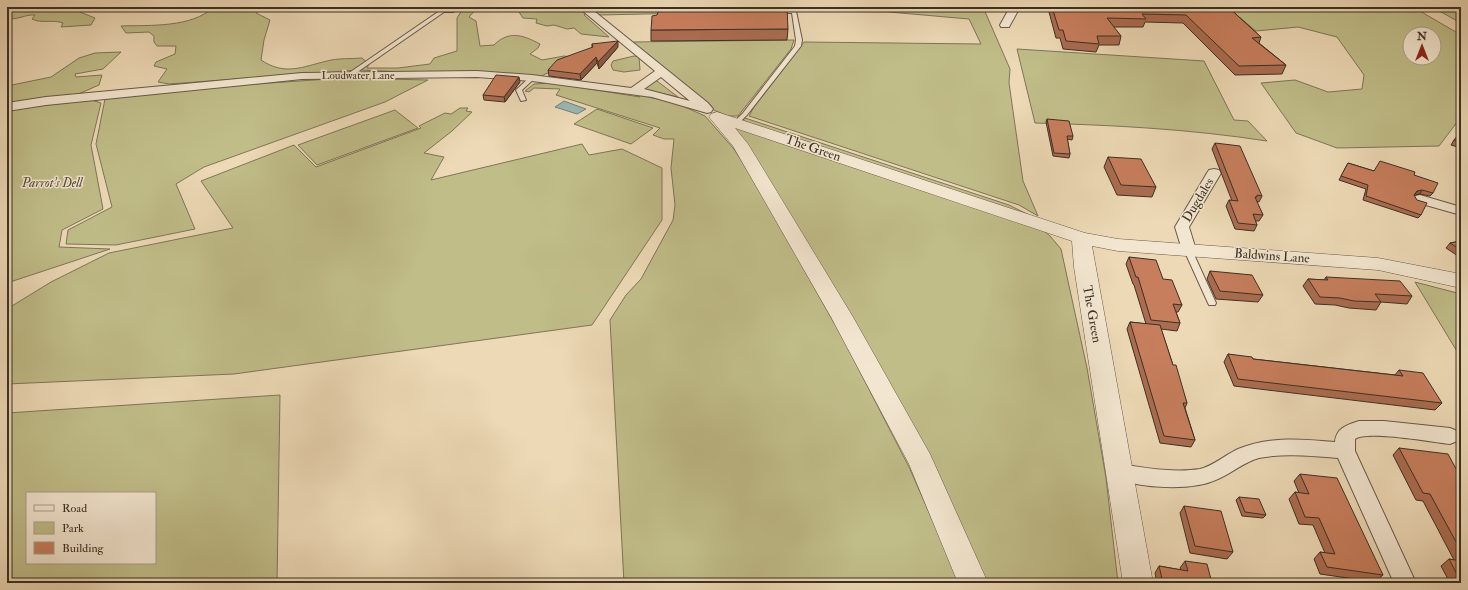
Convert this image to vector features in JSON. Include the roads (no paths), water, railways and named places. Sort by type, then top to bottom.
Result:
[{"type":"street","points":[[582,7],[721,116],[740,144],[842,317],[921,462],[973,583]]},
{"type":"street","points":[[1005,25],[1015,7]]},
{"type":"street","points":[[634,91],[662,71]]},
{"type":"street","name":"Loudwater Lane","points":[[7,107],[46,101],[294,77],[351,74],[477,74],[532,78],[653,94],[721,116]]},
{"type":"street","name":"The Green","points":[[721,116],[1015,217],[1081,238],[1084,267],[1138,583]]},
{"type":"street","name":"Dugdales","points":[[1188,250],[1182,227],[1214,173]]},
{"type":"street","points":[[1420,198],[1461,211]]},
{"type":"street","name":"Baldwins Lane","points":[[1081,238],[1118,245],[1378,264],[1461,281]]},
{"type":"street","points":[[1405,583],[1344,451],[1345,437],[1351,431],[1362,429],[1379,429],[1450,436]]},
{"type":"street","points":[[1120,472],[1170,477],[1201,476],[1214,472],[1248,454],[1264,450],[1298,448],[1344,451]]},
{"type":"lane","points":[[437,7],[437,10],[443,11],[455,10],[461,7]]},
{"type":"lane","points":[[351,74],[443,11]]},
{"type":"lane","points":[[721,116],[745,114],[798,46],[799,40],[794,12],[772,12]]},
{"type":"lane","points":[[523,100],[518,90],[532,78]]},
{"type":"lane","points":[[1188,250],[1212,303]]},
{"type":"water","points":[[564,101],[586,109],[577,114],[555,107]]},
{"type":"park label","name":"Parrot's Dell","points":[[52,183]]}]
